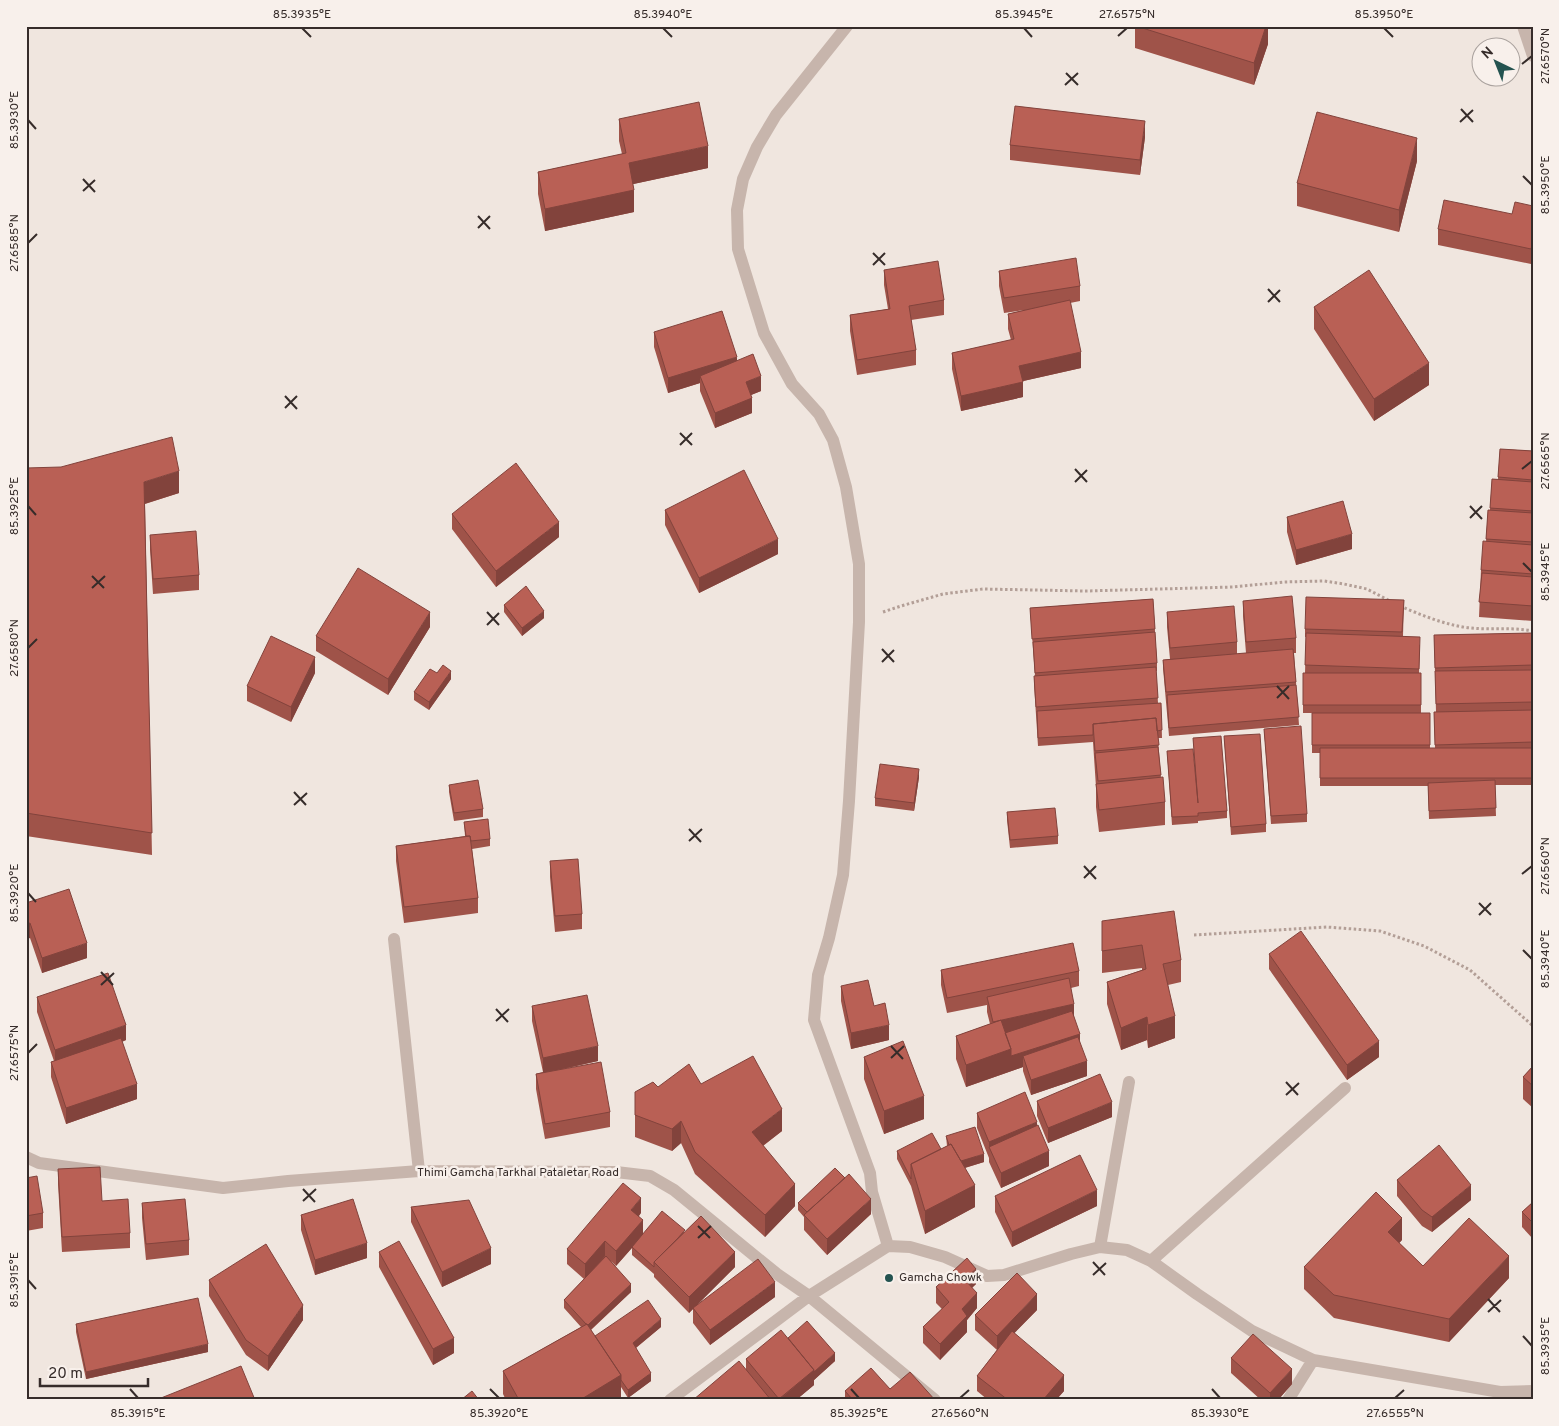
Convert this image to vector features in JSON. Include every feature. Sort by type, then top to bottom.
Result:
[{"type":"street","points":[[847,26],[776,115],[757,147],[744,179],[737,210],[738,249],[764,333],[792,384],[819,414],[834,440],[846,487],[859,564],[859,622],[843,874],[829,938],[818,975],[814,1020],[870,1173],[872,1192],[888,1246]]},
{"type":"street","points":[[1523,26],[1533,56]]},
{"type":"street","points":[[394,939],[419,1172]]},
{"type":"street","points":[[1100,1247],[1129,1082]]},
{"type":"street","points":[[1151,1261],[1345,1088]]},
{"type":"street","name":"Thimi Gamcha Tarkhal Pataletar Road","points":[[26,1157],[39,1162],[223,1188],[288,1181],[419,1172],[616,1172],[650,1176],[674,1190],[777,1274],[809,1296],[935,1400]]},
{"type":"street","points":[[670,1400],[809,1296],[888,1246],[910,1247],[945,1257],[987,1276],[1004,1275],[1070,1254],[1100,1247],[1127,1250],[1151,1261],[1252,1331],[1313,1360],[1500,1392],[1533,1392]]},
{"type":"street","points":[[1288,1400],[1313,1360]]},
{"type":"path","points":[[859,622],[901,606],[943,594],[983,589],[1086,591],[1233,587],[1284,582],[1324,581],[1367,589],[1415,612],[1470,628],[1533,630]]},
{"type":"path","points":[[1194,935],[1328,927],[1380,931],[1424,946],[1470,970],[1533,1026]]},
{"type":"building","points":[[1136,26],[1266,26],[1254,63]]},
{"type":"building","points":[[699,102],[708,146],[629,163],[634,190],[545,209],[538,172],[626,153],[619,119]]},
{"type":"building","points":[[1015,106],[1145,121],[1140,160],[1010,145]]},
{"type":"building","points":[[1317,112],[1417,138],[1399,210],[1297,183]]},
{"type":"building","points":[[1444,200],[1512,214],[1515,202],[1533,206],[1533,242],[1531,249],[1438,229]]},
{"type":"building","points":[[1076,258],[1080,286],[1004,298],[999,271]]},
{"type":"building","points":[[938,261],[944,300],[909,306],[916,350],[857,360],[850,315],[890,309],[884,270]]},
{"type":"building","points":[[1369,270],[1429,363],[1374,399],[1314,307]]},
{"type":"building","points":[[1070,300],[1081,352],[1019,366],[1023,382],[961,396],[952,353],[1014,339],[1008,314]]},
{"type":"building","points":[[722,311],[737,357],[668,378],[654,332]]},
{"type":"building","points":[[753,354],[761,376],[746,382],[752,398],[715,413],[700,376]]},
{"type":"building","points":[[172,437],[179,471],[144,482],[152,833],[26,813],[26,468],[61,467]]},
{"type":"building","points":[[1500,449],[1533,451],[1533,480],[1498,477]]},
{"type":"building","points":[[516,463],[559,522],[496,571],[452,514]]},
{"type":"building","points":[[744,470],[778,539],[699,578],[665,510]]},
{"type":"building","points":[[1492,479],[1533,482],[1533,511],[1490,508]]},
{"type":"building","points":[[1343,501],[1352,534],[1296,550],[1287,517]]},
{"type":"building","points":[[1488,510],[1533,513],[1533,542],[1486,539]]},
{"type":"building","points":[[196,531],[199,575],[153,579],[150,535]]},
{"type":"building","points":[[1483,541],[1533,545],[1533,574],[1481,570]]},
{"type":"building","points":[[358,568],[430,612],[388,679],[316,636]]},
{"type":"building","points":[[1482,573],[1533,577],[1533,606],[1479,602]]},
{"type":"building","points":[[526,586],[544,611],[522,628],[504,605]]},
{"type":"building","points":[[1292,596],[1296,638],[1246,642],[1243,601]]},
{"type":"building","points":[[1306,597],[1404,600],[1402,632],[1305,629]]},
{"type":"building","points":[[1153,599],[1155,629],[1032,639],[1030,608]]},
{"type":"building","points":[[1234,606],[1237,642],[1170,648],[1167,612]]},
{"type":"building","points":[[1155,632],[1157,663],[1035,673],[1033,642]]},
{"type":"building","points":[[1306,633],[1420,637],[1419,669],[1305,665]]},
{"type":"building","points":[[1533,633],[1533,665],[1435,668],[1434,635]]},
{"type":"building","points":[[271,636],[315,657],[291,707],[247,686]]},
{"type":"building","points":[[1293,649],[1296,682],[1166,692],[1163,660]]},
{"type":"building","points":[[443,665],[451,671],[429,702],[414,692],[430,669],[437,673]]},
{"type":"building","points":[[1156,667],[1158,698],[1036,707],[1034,676]]},
{"type":"building","points":[[1533,670],[1533,702],[1436,704],[1435,671]]},
{"type":"building","points":[[1303,673],[1421,673],[1421,705],[1303,705]]},
{"type":"building","points":[[1296,685],[1299,717],[1169,728],[1167,695]]},
{"type":"building","points":[[1161,703],[1162,730],[1157,731],[1156,718],[1093,724],[1093,735],[1038,738],[1037,711]]},
{"type":"building","points":[[1533,710],[1533,742],[1435,745],[1434,712]]},
{"type":"building","points":[[1312,713],[1430,713],[1430,745],[1312,745]]},
{"type":"building","points":[[1156,718],[1159,745],[1095,751],[1093,724]]},
{"type":"building","points":[[1301,726],[1307,814],[1271,816],[1264,729]]},
{"type":"building","points":[[1260,734],[1266,824],[1231,827],[1224,736]]},
{"type":"building","points":[[1221,736],[1227,811],[1198,813],[1198,816],[1172,817],[1167,751],[1193,749],[1198,803],[1193,738]]},
{"type":"building","points":[[1158,747],[1161,775],[1098,781],[1095,753]]},
{"type":"building","points":[[1320,748],[1533,748],[1533,778],[1320,778]]},
{"type":"building","points":[[880,764],[919,769],[914,803],[875,798]]},
{"type":"building","points":[[1163,777],[1165,802],[1099,810],[1096,784]]},
{"type":"building","points":[[478,780],[483,809],[454,813],[449,785]]},
{"type":"building","points":[[1495,780],[1496,808],[1429,811],[1428,783]]},
{"type":"building","points":[[1055,808],[1058,836],[1010,840],[1007,812]]},
{"type":"building","points":[[488,819],[490,839],[471,841],[470,836],[466,836],[464,822]]},
{"type":"building","points":[[470,836],[478,898],[404,907],[396,846]]},
{"type":"building","points":[[578,859],[582,914],[555,916],[550,861]]},
{"type":"building","points":[[69,889],[87,943],[42,958],[30,923],[26,924],[26,903]]},
{"type":"building","points":[[1174,911],[1181,960],[1163,964],[1175,1016],[1148,1025],[1147,1017],[1121,1028],[1107,982],[1146,969],[1142,945],[1102,951],[1102,921]]},
{"type":"building","points":[[1301,931],[1379,1041],[1347,1065],[1269,954]]},
{"type":"building","points":[[1073,943],[1079,971],[947,998],[941,970]]},
{"type":"building","points":[[108,973],[126,1025],[55,1050],[37,997]]},
{"type":"building","points":[[1069,978],[1074,1004],[993,1022],[987,997]]},
{"type":"building","points":[[868,980],[874,1006],[885,1003],[889,1025],[851,1033],[841,986]]},
{"type":"building","points":[[587,995],[598,1046],[543,1058],[532,1006]]},
{"type":"building","points":[[1072,1011],[1080,1034],[1011,1056],[1011,1049],[1005,1033]]},
{"type":"building","points":[[1001,1020],[1011,1049],[966,1065],[956,1036]]},
{"type":"building","points":[[1078,1037],[1087,1061],[1031,1080],[1023,1056]]},
{"type":"building","points":[[121,1038],[137,1084],[66,1108],[51,1062]]},
{"type":"building","points":[[903,1041],[924,1096],[884,1111],[864,1057]]},
{"type":"building","points":[[753,1056],[782,1109],[752,1132],[795,1184],[765,1215],[695,1152],[681,1121],[672,1129],[635,1115],[635,1092],[653,1082],[658,1087],[689,1064],[701,1084]]},
{"type":"building","points":[[601,1062],[610,1112],[545,1124],[536,1074]]},
{"type":"building","points":[[1533,1066],[1533,1086],[1523,1077]]},
{"type":"building","points":[[1100,1074],[1112,1102],[1048,1128],[1037,1101]]},
{"type":"building","points":[[1025,1092],[1037,1122],[989,1142],[977,1113]]},
{"type":"building","points":[[1038,1125],[1049,1151],[1001,1173],[989,1147]]},
{"type":"building","points":[[975,1127],[984,1154],[961,1161],[951,1144],[949,1145],[946,1136]]},
{"type":"building","points":[[932,1133],[941,1149],[911,1164],[911,1179],[897,1151]]},
{"type":"building","points":[[951,1144],[975,1185],[925,1211],[911,1164]]},
{"type":"building","points":[[1439,1145],[1471,1185],[1432,1217],[1422,1210],[1397,1180]]},
{"type":"building","points":[[1080,1155],[1097,1190],[1012,1232],[995,1196]]},
{"type":"building","points":[[100,1167],[102,1201],[128,1199],[130,1233],[62,1237],[58,1169]]},
{"type":"building","points":[[835,1168],[845,1178],[807,1212],[798,1203]]},
{"type":"building","points":[[849,1174],[871,1199],[827,1239],[804,1215]]},
{"type":"building","points":[[37,1176],[43,1213],[26,1216],[26,1178]]},
{"type":"building","points":[[623,1183],[641,1198],[631,1210],[643,1220],[616,1251],[605,1241],[585,1264],[567,1249]]},
{"type":"building","points":[[1376,1192],[1402,1218],[1388,1232],[1423,1266],[1469,1218],[1509,1256],[1449,1319],[1334,1295],[1304,1267]]},
{"type":"building","points":[[185,1199],[189,1240],[146,1244],[142,1203]]},
{"type":"building","points":[[353,1199],[367,1243],[315,1260],[301,1215]]},
{"type":"building","points":[[469,1200],[491,1248],[442,1272],[411,1207]]},
{"type":"building","points":[[1533,1202],[1533,1223],[1522,1212]]},
{"type":"building","points":[[662,1211],[685,1230],[654,1262],[654,1267],[632,1247]]},
{"type":"building","points":[[701,1216],[735,1252],[689,1297],[654,1262]]},
{"type":"building","points":[[399,1241],[454,1338],[433,1349],[379,1252]]},
{"type":"building","points":[[266,1244],[303,1305],[268,1356],[246,1340],[209,1280]]},
{"type":"building","points":[[606,1256],[631,1284],[588,1325],[564,1300]]},
{"type":"building","points":[[967,1258],[976,1269],[964,1279],[977,1293],[962,1309],[967,1316],[940,1344],[923,1327],[949,1302],[936,1287]]},
{"type":"building","points":[[758,1259],[775,1282],[710,1330],[693,1308]]},
{"type":"building","points":[[1017,1273],[1037,1294],[997,1336],[975,1315]]},
{"type":"building","points":[[198,1298],[208,1344],[86,1372],[76,1324]]},
{"type":"building","points":[[648,1300],[661,1319],[633,1343],[651,1373],[628,1390],[621,1380],[621,1375],[595,1336]]},
{"type":"building","points":[[807,1321],[835,1353],[814,1372],[788,1338]]},
{"type":"building","points":[[587,1324],[621,1375],[580,1400],[519,1400],[503,1371]]},
{"type":"building","points":[[781,1330],[814,1370],[779,1399],[746,1359]]},
{"type":"building","points":[[1012,1331],[1064,1375],[1043,1400],[1008,1400],[977,1376]]},
{"type":"building","points":[[1253,1334],[1292,1369],[1270,1393],[1231,1358]]},
{"type":"building","points":[[739,1361],[771,1400],[693,1400]]},
{"type":"building","points":[[241,1366],[255,1400],[156,1400]]},
{"type":"building","points":[[871,1368],[890,1389],[910,1372],[935,1400],[853,1400],[845,1391]]},
{"type":"building","points":[[472,1391],[479,1400],[461,1400]]},
{"type":"place","name":"Gamcha Chowk","points":[[889,1278]]}]
